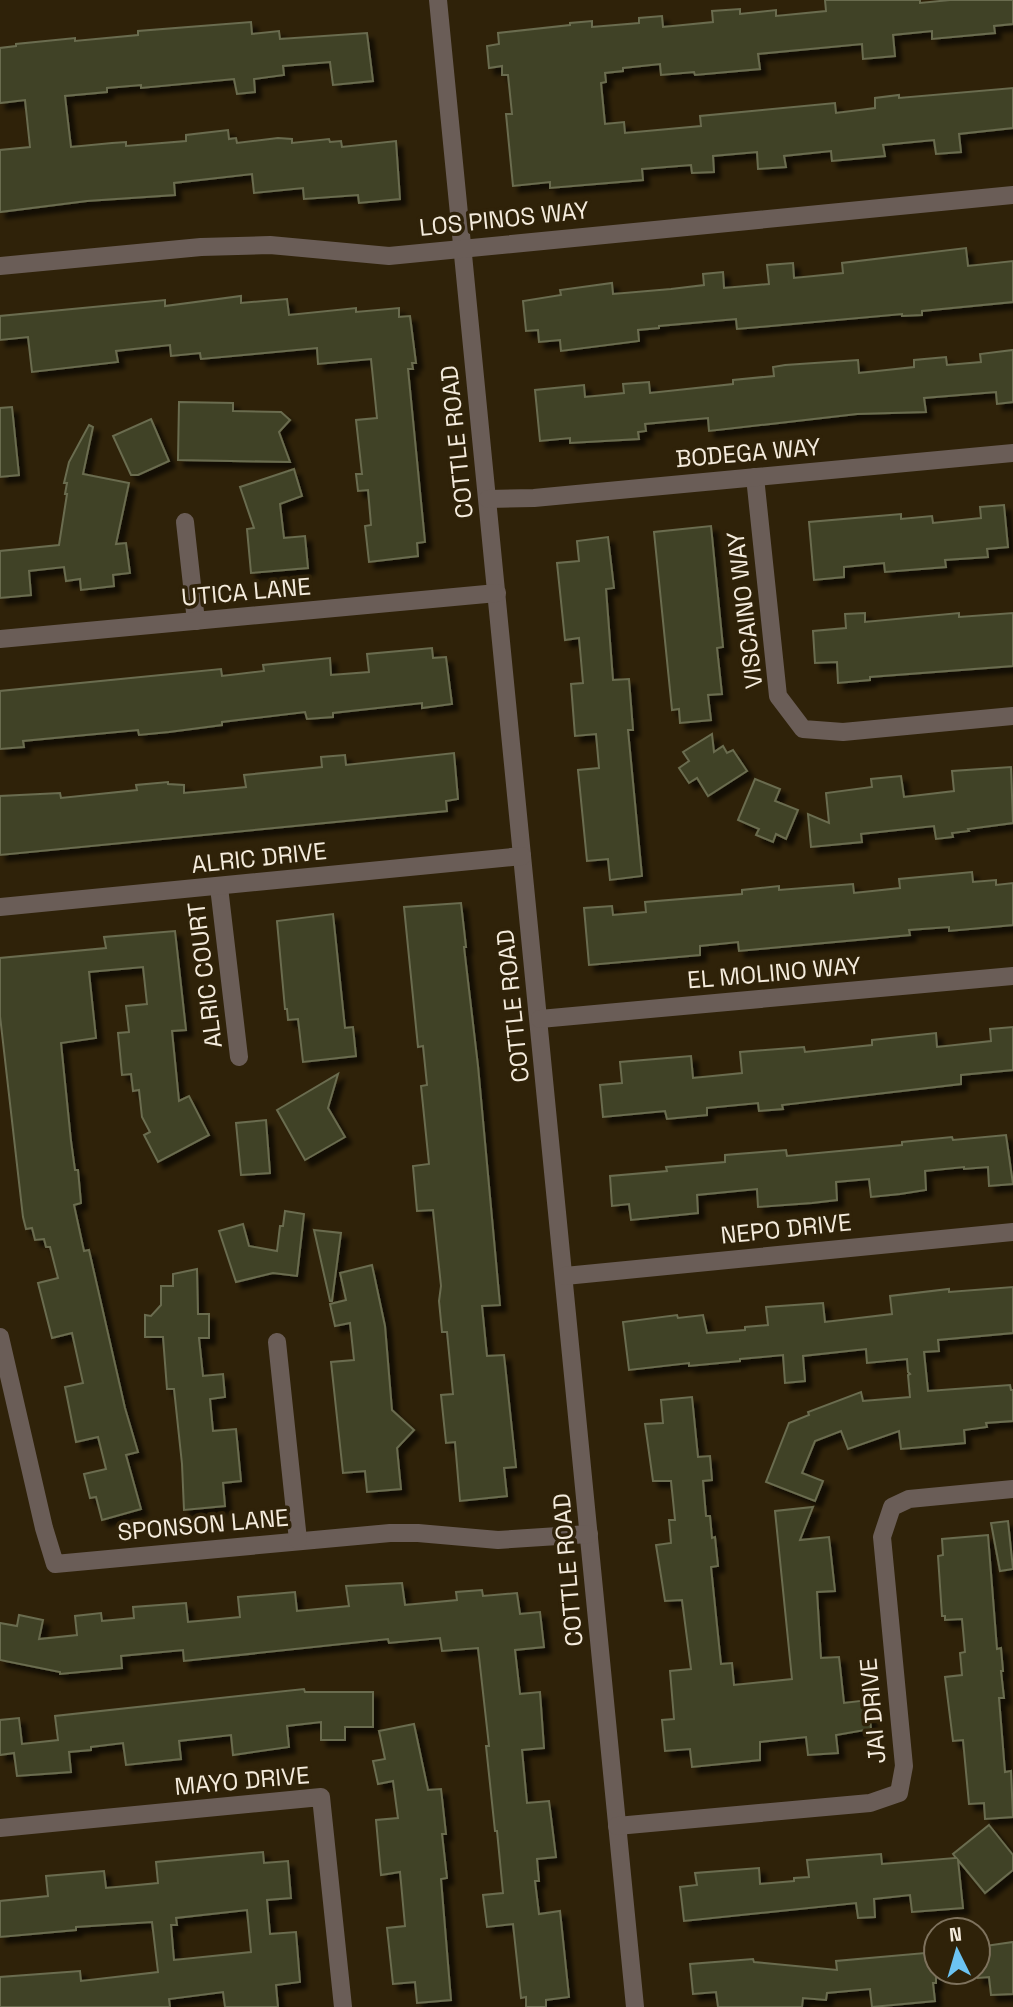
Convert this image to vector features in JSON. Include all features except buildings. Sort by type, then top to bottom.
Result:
[{"type":"street","name":"COTTLE ROAD","points":[[438,0],[635,2007]]},
{"type":"street","name":"LOS PINOS WAY","points":[[0,266],[201,247],[270,245],[388,256],[1013,195]]},
{"type":"street","name":"BODEGA WAY","points":[[488,499],[534,498],[1013,453]]},
{"type":"street","name":"VISCAINO WAY","points":[[755,477],[778,696],[803,729],[843,732],[1013,716]]},
{"type":"street","points":[[185,522],[196,621]]},
{"type":"street","name":"UTICA LANE","points":[[0,639],[497,593]]},
{"type":"street","name":"ALRIC DRIVE","points":[[0,907],[522,856]]},
{"type":"street","name":"ALRIC COURT","points":[[219,887],[239,1057]]},
{"type":"street","name":"EL MOLINO WAY","points":[[540,1019],[1013,976]]},
{"type":"street","name":"NEPO DRIVE","points":[[565,1276],[1013,1232]]},
{"type":"street","name":"SPONSON LANE","points":[[0,1337],[44,1528],[55,1564],[390,1533],[498,1540],[589,1534]]},
{"type":"street","points":[[277,1342],[298,1540]]},
{"type":"street","name":"JAI DRIVE","points":[[617,1826],[870,1802],[899,1793],[904,1766],[882,1537],[892,1507],[909,1499],[1013,1489]]},
{"type":"street","name":"MAYO DRIVE","points":[[0,1828],[321,1797],[343,2007]]}]
